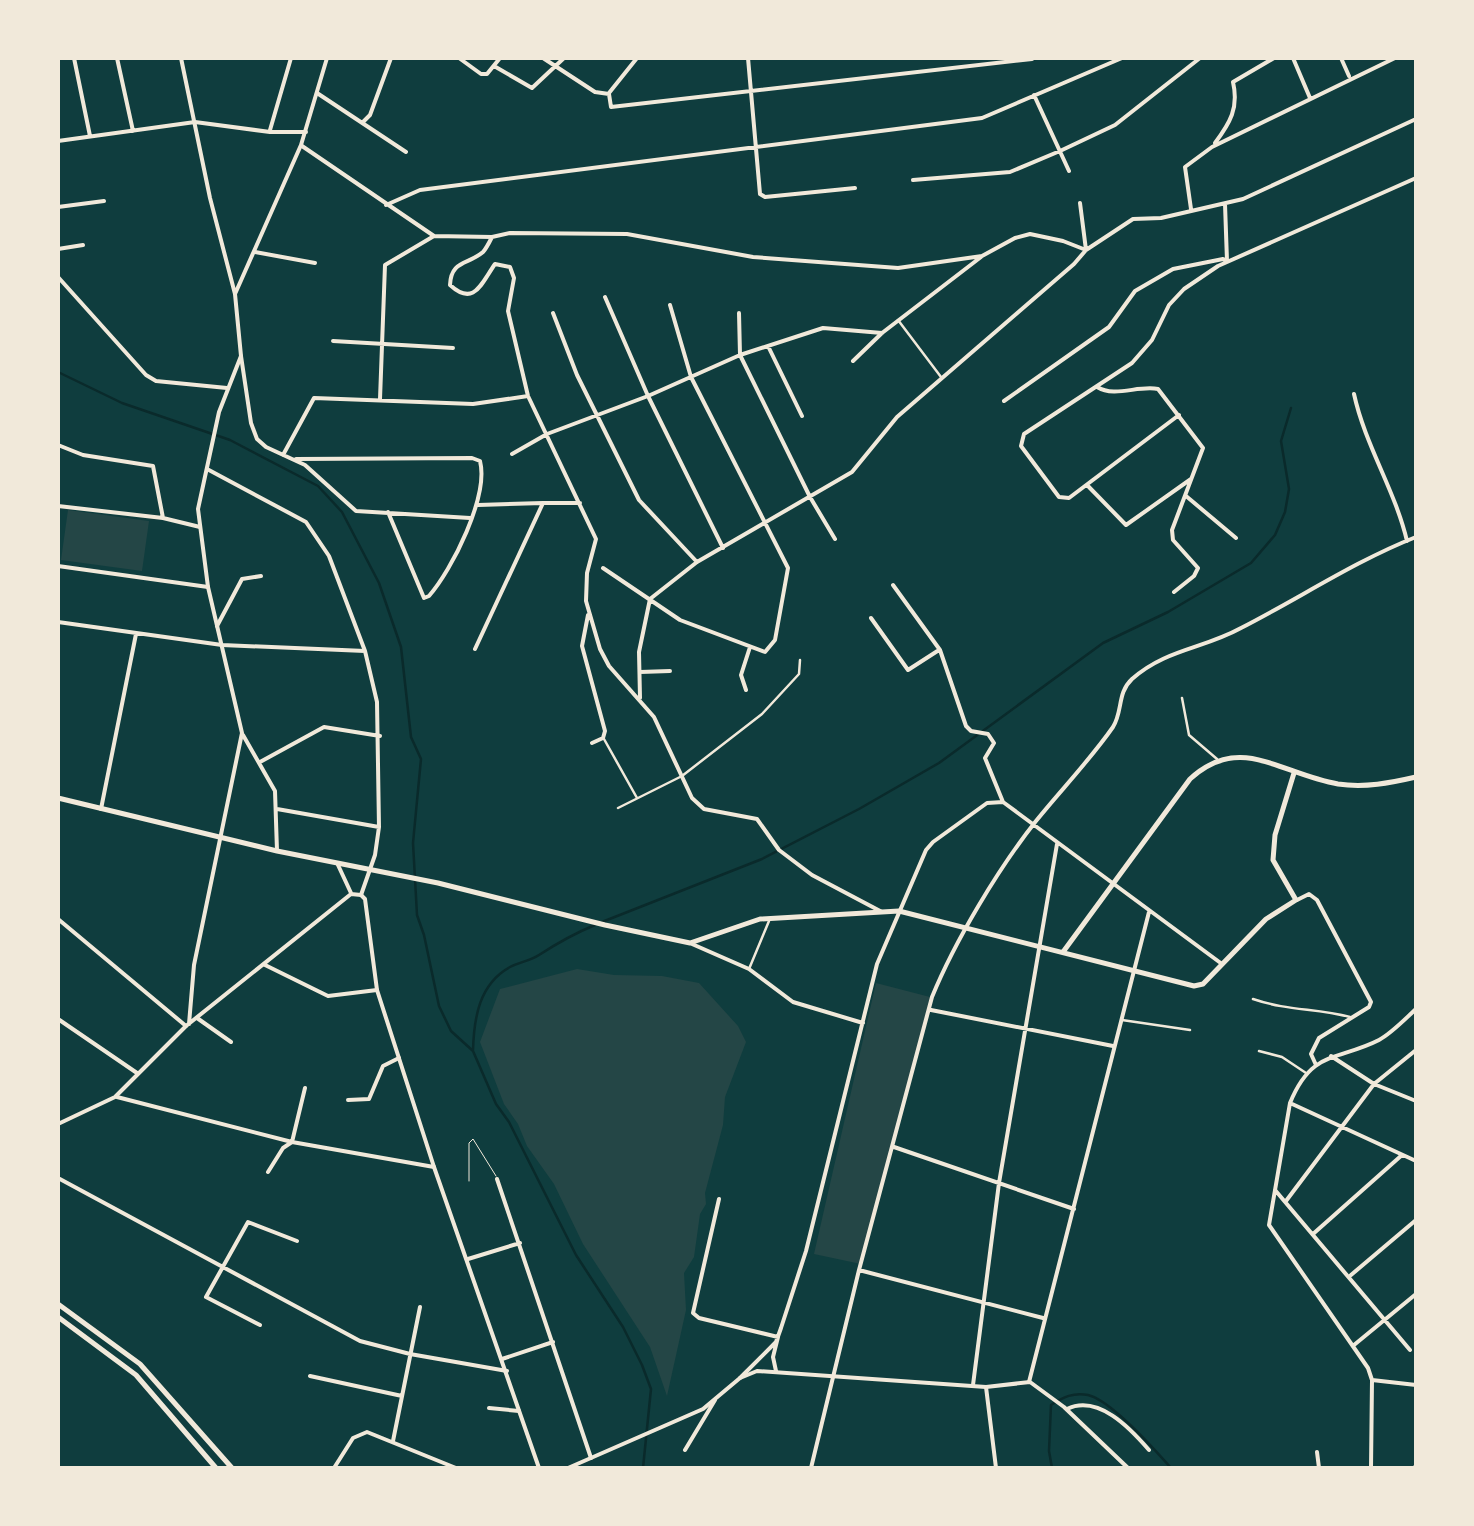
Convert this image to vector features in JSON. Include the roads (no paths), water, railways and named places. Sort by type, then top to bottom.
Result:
[{"type":"main road","points":[[1064,952],[1190,779],[1217,758],[1243,756],[1335,783],[1364,786],[1416,777]]},
{"type":"main road","points":[[58,798],[690,943],[760,919],[900,912],[1199,986],[1266,919],[1296,900],[1273,860],[1274,835],[1294,772]]},
{"type":"main road","points":[[58,1304],[140,1364],[232,1468]]},
{"type":"main road","points":[[58,1316],[144,1383],[214,1468]]},
{"type":"street","points":[[74,58],[90,136]]},
{"type":"street","points":[[117,58],[133,131]]},
{"type":"street","points":[[181,58],[235,294],[251,423],[257,439],[296,459],[472,458],[480,462],[478,505],[462,546],[434,590],[424,598],[388,512]]},
{"type":"street","points":[[270,132],[290,58]]},
{"type":"street","points":[[235,294],[301,145],[327,58]]},
{"type":"street","points":[[362,122],[370,115],[391,58]]},
{"type":"street","points":[[459,58],[481,74],[486,74],[500,58]]},
{"type":"street","points":[[543,58],[595,92],[608,94]]},
{"type":"street","points":[[494,66],[532,88],[564,58]]},
{"type":"street","points":[[637,58],[608,94],[611,107],[1032,60]]},
{"type":"street","points":[[748,58],[760,194],[765,198],[855,188]]},
{"type":"street","points":[[973,58],[974,66]]},
{"type":"street","points":[[386,205],[420,190],[982,118],[1122,58]]},
{"type":"street","points":[[913,180],[1010,172],[1060,151],[1115,125],[1200,58]]},
{"type":"street","points":[[1212,147],[1230,123],[1237,100],[1233,82],[1274,58]]},
{"type":"street","points":[[1292,58],[1310,98]]},
{"type":"street","points":[[1341,58],[1350,78]]},
{"type":"street","points":[[1191,210],[1185,167],[1212,147],[1395,58]]},
{"type":"street","points":[[317,93],[406,152]]},
{"type":"street","points":[[1034,95],[1069,171]]},
{"type":"street","points":[[640,698],[641,638],[650,599],[697,562],[852,472],[897,417],[1086,250],[1133,219],[1162,218],[1243,199],[1416,119]]},
{"type":"street","points":[[58,142],[195,122],[270,132],[306,132]]},
{"type":"street","points":[[301,145],[434,236]]},
{"type":"street","points":[[1179,416],[1065,498],[1060,497],[1021,446],[1024,434],[1132,363],[1152,340],[1169,305],[1184,289],[1227,261],[1416,178]]},
{"type":"street","points":[[58,207],[104,201]]},
{"type":"street","points":[[1080,203],[1086,250]]},
{"type":"street","points":[[1225,204],[1227,261]]},
{"type":"street","points":[[380,399],[384,265],[434,236],[626,234],[753,257],[898,268],[982,256]]},
{"type":"street","points":[[853,361],[882,333],[982,256],[1015,238],[1030,234],[1063,240],[1086,250]]},
{"type":"street","points":[[492,237],[484,252],[458,263],[450,273],[450,285],[467,296],[476,292],[495,264],[510,267],[514,278],[508,311],[528,396],[596,539],[588,573],[588,610],[582,646],[605,731],[603,738],[637,798]]},
{"type":"street","points":[[58,249],[83,244]]},
{"type":"street","points":[[254,252],[315,263]]},
{"type":"street","points":[[1004,401],[1109,327],[1135,291],[1173,269],[1227,261]]},
{"type":"street","points":[[58,278],[146,375],[156,381],[228,388]]},
{"type":"street","points":[[605,296],[648,396],[724,548]]},
{"type":"street","points":[[602,568],[680,620],[764,652],[775,640],[788,568],[691,377],[670,306]]},
{"type":"street","points":[[739,313],[740,355],[834,539]]},
{"type":"street","points":[[553,314],[577,375],[639,500],[697,562]]},
{"type":"street","points":[[898,320],[942,378]]},
{"type":"street","points":[[512,454],[547,434],[648,396],[740,355],[823,328],[882,333]]},
{"type":"street","points":[[333,340],[453,348]]},
{"type":"street","points":[[768,346],[802,416]]},
{"type":"street","points":[[241,356],[220,412],[198,509],[208,587],[242,733],[275,791],[277,851]]},
{"type":"street","points":[[1097,387],[1106,393],[1158,389],[1203,448],[1172,530],[1173,540],[1198,568],[1174,592]]},
{"type":"street","points":[[1354,394],[1361,425],[1408,541]]},
{"type":"street","points":[[283,455],[314,398],[473,404],[528,396]]},
{"type":"street","points":[[58,445],[83,455],[153,466],[164,518]]},
{"type":"street","points":[[296,459],[356,511],[470,518]]},
{"type":"street","points":[[206,470],[306,522],[329,556],[364,651],[377,702],[380,736],[379,827],[363,897],[377,990],[539,1468]]},
{"type":"street","points":[[1087,485],[1126,525],[1193,478]]},
{"type":"street","points":[[1186,496],[1236,538]]},
{"type":"street","points":[[475,650],[543,503]]},
{"type":"street","points":[[478,505],[580,503]]},
{"type":"street","points":[[58,506],[200,526]]},
{"type":"street","points":[[811,1468],[929,1010],[946,964],[1032,825],[1116,723],[1122,692],[1130,680],[1166,655],[1238,630],[1321,582],[1416,537]]},
{"type":"street","points":[[58,566],[208,587]]},
{"type":"street","points":[[217,626],[242,579],[261,576]]},
{"type":"street","points":[[894,585],[940,650],[966,726],[970,731],[988,734],[994,743],[986,758],[1003,802]]},
{"type":"street","points":[[588,610],[609,666],[654,717],[692,798],[704,809],[756,819],[780,850],[812,875],[882,912]]},
{"type":"street","points":[[871,618],[908,670],[940,650]]},
{"type":"street","points":[[58,622],[222,645],[364,651]]},
{"type":"street","points":[[101,809],[136,634]]},
{"type":"street","points":[[746,690],[742,675],[750,647]]},
{"type":"street","points":[[618,808],[682,776],[762,714],[799,674],[800,660]]},
{"type":"street","points":[[639,672],[670,671]]},
{"type":"street","points":[[1182,698],[1189,735],[1217,758]]},
{"type":"street","points":[[260,762],[324,728],[380,736]]},
{"type":"street","points":[[188,1025],[194,965],[242,733]]},
{"type":"street","points":[[592,743],[603,738]]},
{"type":"street","points":[[777,1372],[773,1358],[778,1337],[806,1251],[877,964],[932,842],[995,800],[1003,802],[1222,964]]},
{"type":"street","points":[[277,809],[379,827]]},
{"type":"street","points":[[973,1385],[999,1183],[1057,844]]},
{"type":"street","points":[[338,865],[351,894]]},
{"type":"street","points":[[351,894],[363,897]]},
{"type":"street","points":[[58,1124],[115,1097],[188,1025],[351,894]]},
{"type":"street","points":[[1296,900],[1309,894],[1317,900],[1371,1002],[1369,1008],[1319,1038],[1311,1054],[1316,1066]]},
{"type":"street","points":[[1029,1382],[1150,909]]},
{"type":"street","points":[[58,919],[188,1025]]},
{"type":"street","points":[[749,969],[770,920]]},
{"type":"street","points":[[690,943],[749,969],[792,1002],[863,1023]]},
{"type":"street","points":[[265,965],[328,996],[377,990]]},
{"type":"street","points":[[1253,999],[1302,1012],[1328,1011],[1352,1018]]},
{"type":"street","points":[[1371,1468],[1372,1380],[1354,1345],[1270,1228],[1290,1102],[1307,1074],[1331,1056],[1380,1040],[1416,1009]]},
{"type":"street","points":[[929,1010],[1113,1046]]},
{"type":"street","points":[[197,1018],[231,1042]]},
{"type":"street","points":[[58,1020],[136,1073]]},
{"type":"street","points":[[1120,1020],[1190,1030]]},
{"type":"street","points":[[1286,1202],[1374,1084],[1416,1050]]},
{"type":"street","points":[[1259,1051],[1282,1057],[1307,1074]]},
{"type":"street","points":[[1331,1056],[1374,1084],[1416,1101]]},
{"type":"street","points":[[348,1100],[369,1098],[383,1066],[399,1058]]},
{"type":"street","points":[[268,1172],[283,1148],[292,1142],[305,1088]]},
{"type":"street","points":[[115,1097],[292,1142],[434,1167]]},
{"type":"street","points":[[1290,1102],[1416,1161]]},
{"type":"street","points":[[892,1146],[1074,1209]]},
{"type":"street","points":[[1313,1234],[1402,1155]]},
{"type":"street","points":[[58,1178],[360,1340],[410,1354],[507,1371]]},
{"type":"street","points":[[498,1179],[591,1458]]},
{"type":"street","points":[[1274,1190],[1410,1350]]},
{"type":"street","points":[[720,1199],[694,1313],[699,1318],[778,1337]]},
{"type":"street","points":[[1350,1276],[1416,1220]]},
{"type":"street","points":[[260,1324],[206,1297],[248,1222],[297,1242]]},
{"type":"street","points":[[468,1259],[521,1243]]},
{"type":"street","points":[[859,1270],[1046,1319]]},
{"type":"street","points":[[1354,1345],[1416,1294]]},
{"type":"street","points":[[394,1441],[420,1308]]},
{"type":"street","points":[[568,1468],[658,1431],[715,1400],[778,1337]]},
{"type":"street","points":[[502,1358],[553,1342]]},
{"type":"street","points":[[740,1378],[757,1371],[986,1388],[1029,1382],[1066,1408],[1128,1468]]},
{"type":"street","points":[[310,1376],[402,1396]]},
{"type":"street","points":[[1372,1380],[1416,1385]]},
{"type":"street","points":[[986,1388],[996,1468]]},
{"type":"street","points":[[685,1450],[715,1400]]},
{"type":"street","points":[[489,1408],[520,1410]]},
{"type":"street","points":[[1066,1408],[1103,1408],[1149,1450]]},
{"type":"street","points":[[334,1468],[347,1444],[361,1433],[378,1434],[456,1468]]},
{"type":"street","points":[[1317,1452],[1319,1468]]},
{"type":"lane","points":[[469,1181],[469,1143],[474,1139],[498,1179]]},
{"type":"waterway","points":[[58,372],[122,403],[230,440],[318,486],[342,512],[379,583],[401,647],[411,737],[421,759],[413,843],[417,915],[439,1006],[451,1031],[473,1051],[496,1104],[509,1122],[576,1255],[623,1327],[642,1365],[651,1389],[643,1468]]},
{"type":"waterway","points":[[602,922],[762,859],[859,809],[939,763],[1103,643],[1168,612],[1251,563],[1275,535],[1285,512],[1289,489],[1281,441],[1291,408]]},
{"type":"waterway","points":[[473,1050],[480,1003],[491,983],[510,967],[595,925]]},
{"type":"waterway","points":[[1052,1468],[1051,1405],[1078,1394],[1108,1406],[1171,1468]]}]
